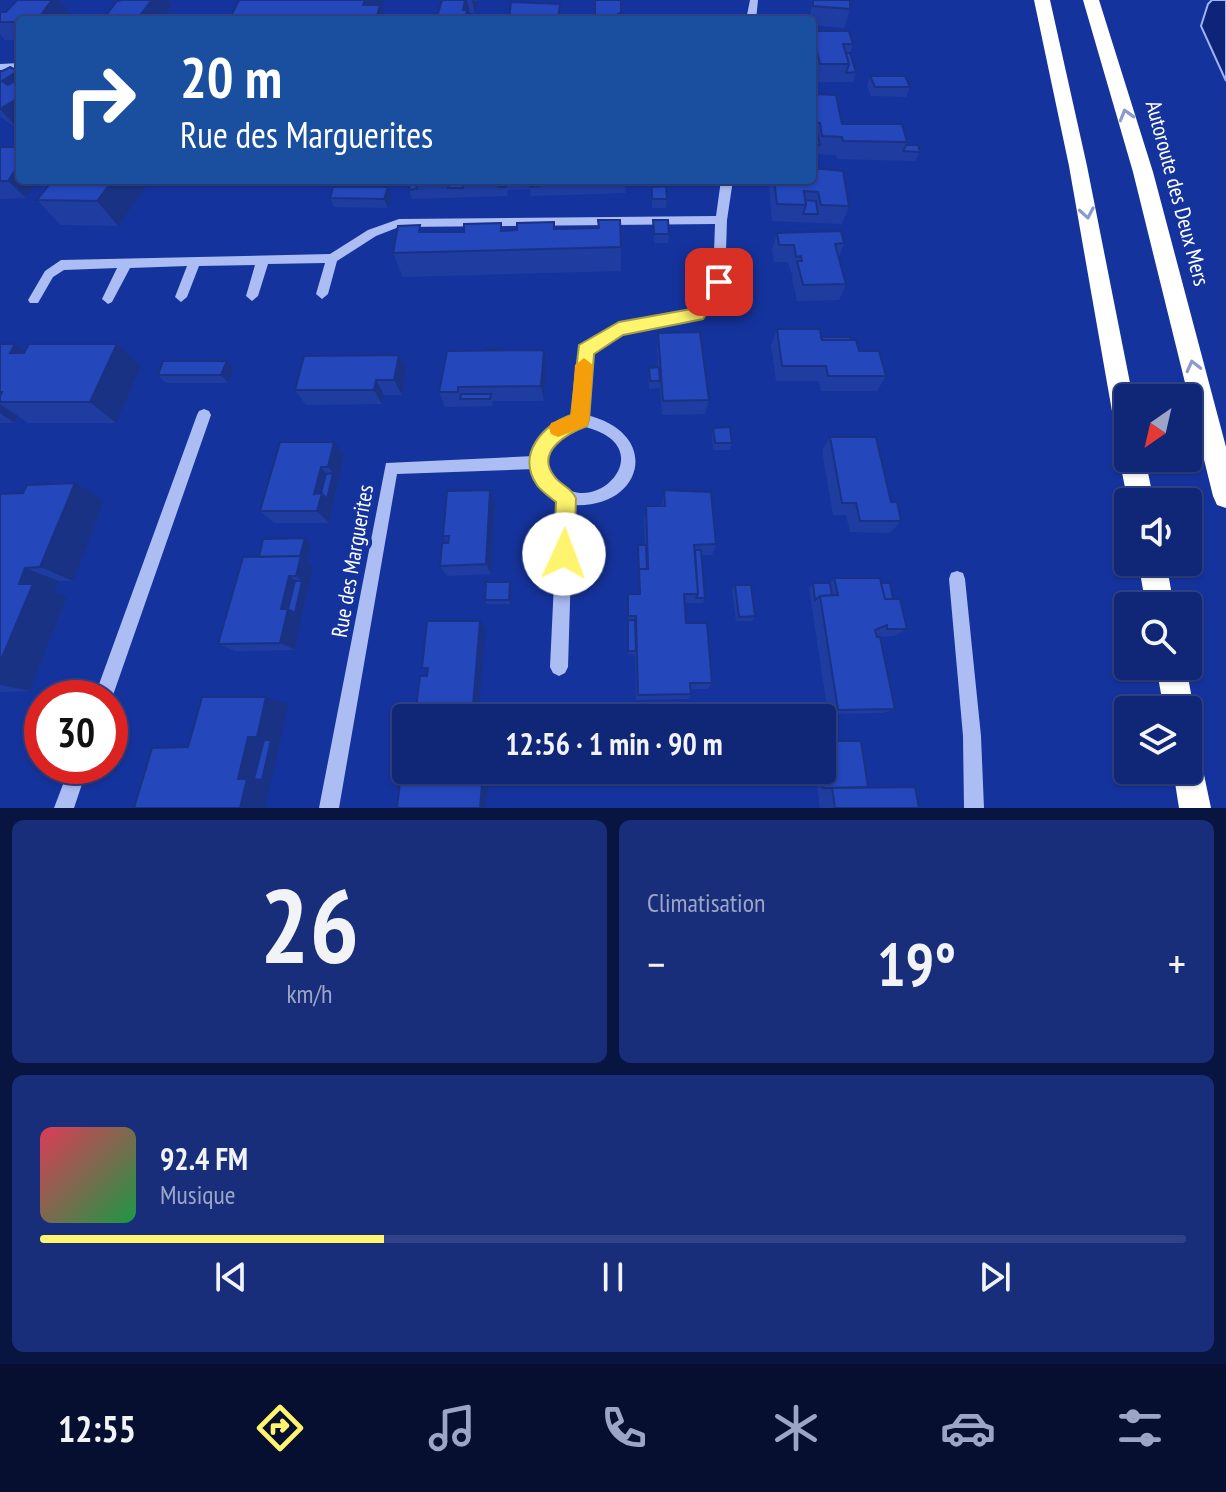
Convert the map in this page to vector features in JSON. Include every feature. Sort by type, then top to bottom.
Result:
[{"type":"highway","points":[[1042,0],[1078,166],[1119,384]]},
{"type":"highway","name":"Autoroute des Deux Mers","points":[[1091,0],[1143,172],[1226,496]]},
{"type":"highway","points":[[1191,784],[1195,808]]},
{"type":"street","points":[[580,420],[585,350],[619,329],[697,315],[719,282],[721,220],[726,184]]},
{"type":"street","points":[[34,300],[49,274],[61,265],[332,258],[368,233],[399,223],[721,220]]},
{"type":"street","points":[[322,294],[332,258]]},
{"type":"street","points":[[252,296],[263,259]]},
{"type":"street","points":[[181,297],[195,261]]},
{"type":"street","points":[[108,299],[126,263]]},
{"type":"street","points":[[109,680],[204,415]]},
{"type":"street","points":[[580,420],[603,424],[625,442],[630,457],[621,484],[597,500],[566,498],[544,480],[540,462],[543,446],[558,428],[580,420]]},
{"type":"street","name":"Rue des Marguerites","points":[[329,808],[391,468],[540,462]]},
{"type":"street","points":[[559,667],[566,498]]},
{"type":"street","points":[[957,579],[972,736],[974,808]]},
{"type":"street","points":[[64,808],[73,784]]},
{"type":"shaded area","points":[[1212,0],[1226,0],[1226,81],[1201,26]]},
{"type":"building","points":[[17,0],[52,0],[40,16],[16,16],[16,22],[0,22],[0,12],[6,12]]},
{"type":"building","points":[[152,0],[139,16],[106,16],[117,1]]},
{"type":"building","points":[[239,0],[365,0],[363,5],[380,5],[377,16],[231,16]]},
{"type":"building","points":[[442,0],[465,0],[463,10],[467,10],[466,16],[437,16]]},
{"type":"building","points":[[595,0],[621,0],[621,12],[618,14],[621,16],[595,15]]},
{"type":"building","points":[[813,0],[850,0],[850,9],[813,6]]},
{"type":"building","points":[[511,2],[560,4],[558,16],[509,16]]},
{"type":"building","points":[[816,31],[849,31],[853,44],[843,44],[849,64],[820,64]]},
{"type":"building","points":[[846,53],[850,53],[856,72],[846,73],[849,64]]},
{"type":"building","points":[[10,67],[16,70],[2,81],[8,85],[16,80],[16,99],[0,109],[0,72]]},
{"type":"building","points":[[870,76],[905,76],[910,87],[875,87]]},
{"type":"building","points":[[816,94],[836,95],[842,124],[902,124],[907,142],[843,141],[842,137],[822,136],[820,123],[816,123]]},
{"type":"building","points":[[906,145],[918,145],[920,152],[903,151]]},
{"type":"building","points":[[0,147],[16,147],[16,169],[8,181],[0,181]]},
{"type":"building","points":[[816,168],[843,171],[849,206],[821,205],[818,192],[804,191],[806,205],[777,204],[774,184],[816,184]]},
{"type":"building","points":[[50,184],[110,184],[97,201],[37,200]]},
{"type":"building","points":[[449,184],[462,184],[463,188],[448,188]]},
{"type":"building","points":[[666,186],[667,199],[652,199],[652,187]]},
{"type":"building","points":[[333,187],[388,187],[384,199],[330,198]]},
{"type":"building","points":[[805,200],[816,201],[818,214],[803,214]]},
{"type":"building","points":[[598,220],[620,220],[621,247],[393,253],[398,226],[420,225],[419,232],[464,232],[464,224],[501,223],[501,231],[517,230],[517,223],[554,222],[554,229],[599,228]]},
{"type":"building","points":[[653,220],[668,220],[669,234],[654,234]]},
{"type":"building","points":[[841,231],[844,243],[835,244],[846,284],[803,285],[797,261],[802,261],[801,256],[796,257],[794,245],[779,245],[777,233]]},
{"type":"building","points":[[777,329],[820,329],[822,340],[856,340],[859,351],[879,351],[886,376],[828,376],[826,366],[782,366]]},
{"type":"building","points":[[700,332],[709,400],[663,401],[658,333]]},
{"type":"building","points":[[821,337],[850,337],[851,340],[822,340]]},
{"type":"building","points":[[0,344],[15,344],[10,353],[24,353],[29,344],[117,344],[90,402],[0,402]]},
{"type":"building","points":[[544,350],[541,386],[458,387],[458,392],[439,392],[447,351]]},
{"type":"building","points":[[399,355],[394,380],[376,380],[374,390],[295,390],[304,356]]},
{"type":"building","points":[[163,361],[227,361],[221,375],[158,375]]},
{"type":"building","points":[[659,367],[660,381],[650,381],[649,368]]},
{"type":"building","points":[[461,394],[491,394],[490,399],[460,399]]},
{"type":"building","points":[[730,427],[732,443],[715,443],[713,428]]},
{"type":"building","points":[[830,437],[876,437],[891,502],[897,502],[901,521],[860,521],[856,503],[842,503]]},
{"type":"building","points":[[280,442],[334,442],[328,467],[321,467],[314,494],[322,493],[317,511],[260,511]]},
{"type":"building","points":[[333,473],[327,499],[321,493],[326,474]]},
{"type":"building","points":[[75,483],[40,567],[25,568],[19,584],[33,584],[0,662],[0,494],[23,493],[27,485]]},
{"type":"building","points":[[490,490],[486,564],[440,566],[442,543],[448,543],[449,536],[443,536],[447,491]]},
{"type":"building","points":[[664,490],[711,492],[716,544],[694,545],[698,594],[684,594],[686,623],[707,623],[712,683],[690,683],[691,694],[638,695],[636,616],[628,616],[628,594],[640,594],[639,569],[648,569],[646,506],[665,506]]},
{"type":"building","points":[[305,538],[300,556],[259,557],[263,539]]},
{"type":"building","points":[[638,545],[646,545],[647,569],[639,569],[639,574]]},
{"type":"building","points":[[695,550],[701,550],[705,598],[696,598]]},
{"type":"building","points":[[301,556],[296,576],[289,576],[281,609],[288,609],[280,643],[218,644],[243,557]]},
{"type":"building","points":[[834,578],[880,578],[885,599],[900,599],[907,629],[887,629],[887,625],[875,630],[877,637],[880,637],[895,709],[838,710],[820,596],[838,595]]},
{"type":"building","points":[[295,581],[302,581],[295,613],[288,609]]},
{"type":"building","points":[[486,582],[510,582],[509,600],[485,600]]},
{"type":"building","points":[[813,583],[830,583],[832,595],[820,596],[815,600]]},
{"type":"building","points":[[881,583],[890,583],[893,599],[885,599]]},
{"type":"building","points":[[735,585],[751,585],[755,616],[739,617]]},
{"type":"building","points":[[628,620],[635,620],[636,651],[628,651]]},
{"type":"building","points":[[427,621],[480,621],[473,704],[417,704],[420,676],[427,676],[428,668],[422,668]]},
{"type":"building","points":[[202,697],[266,697],[257,737],[248,737],[238,779],[247,779],[240,808],[134,808],[152,748],[188,747]]},
{"type":"building","points":[[264,740],[271,740],[262,780],[254,779]]},
{"type":"building","points":[[836,741],[861,741],[868,787],[823,788],[822,784],[836,784]]},
{"type":"building","points":[[400,784],[482,784],[480,808],[397,808]]},
{"type":"building","points":[[915,787],[919,808],[835,808],[832,788]]},
{"type":"slow traffic","points":[[558,428],[580,420],[584,365]]},
{"type":"route","points":[[564,554],[566,498],[544,480],[540,462],[543,446],[558,428],[580,420],[585,350],[619,329],[697,315],[719,282]]}]
